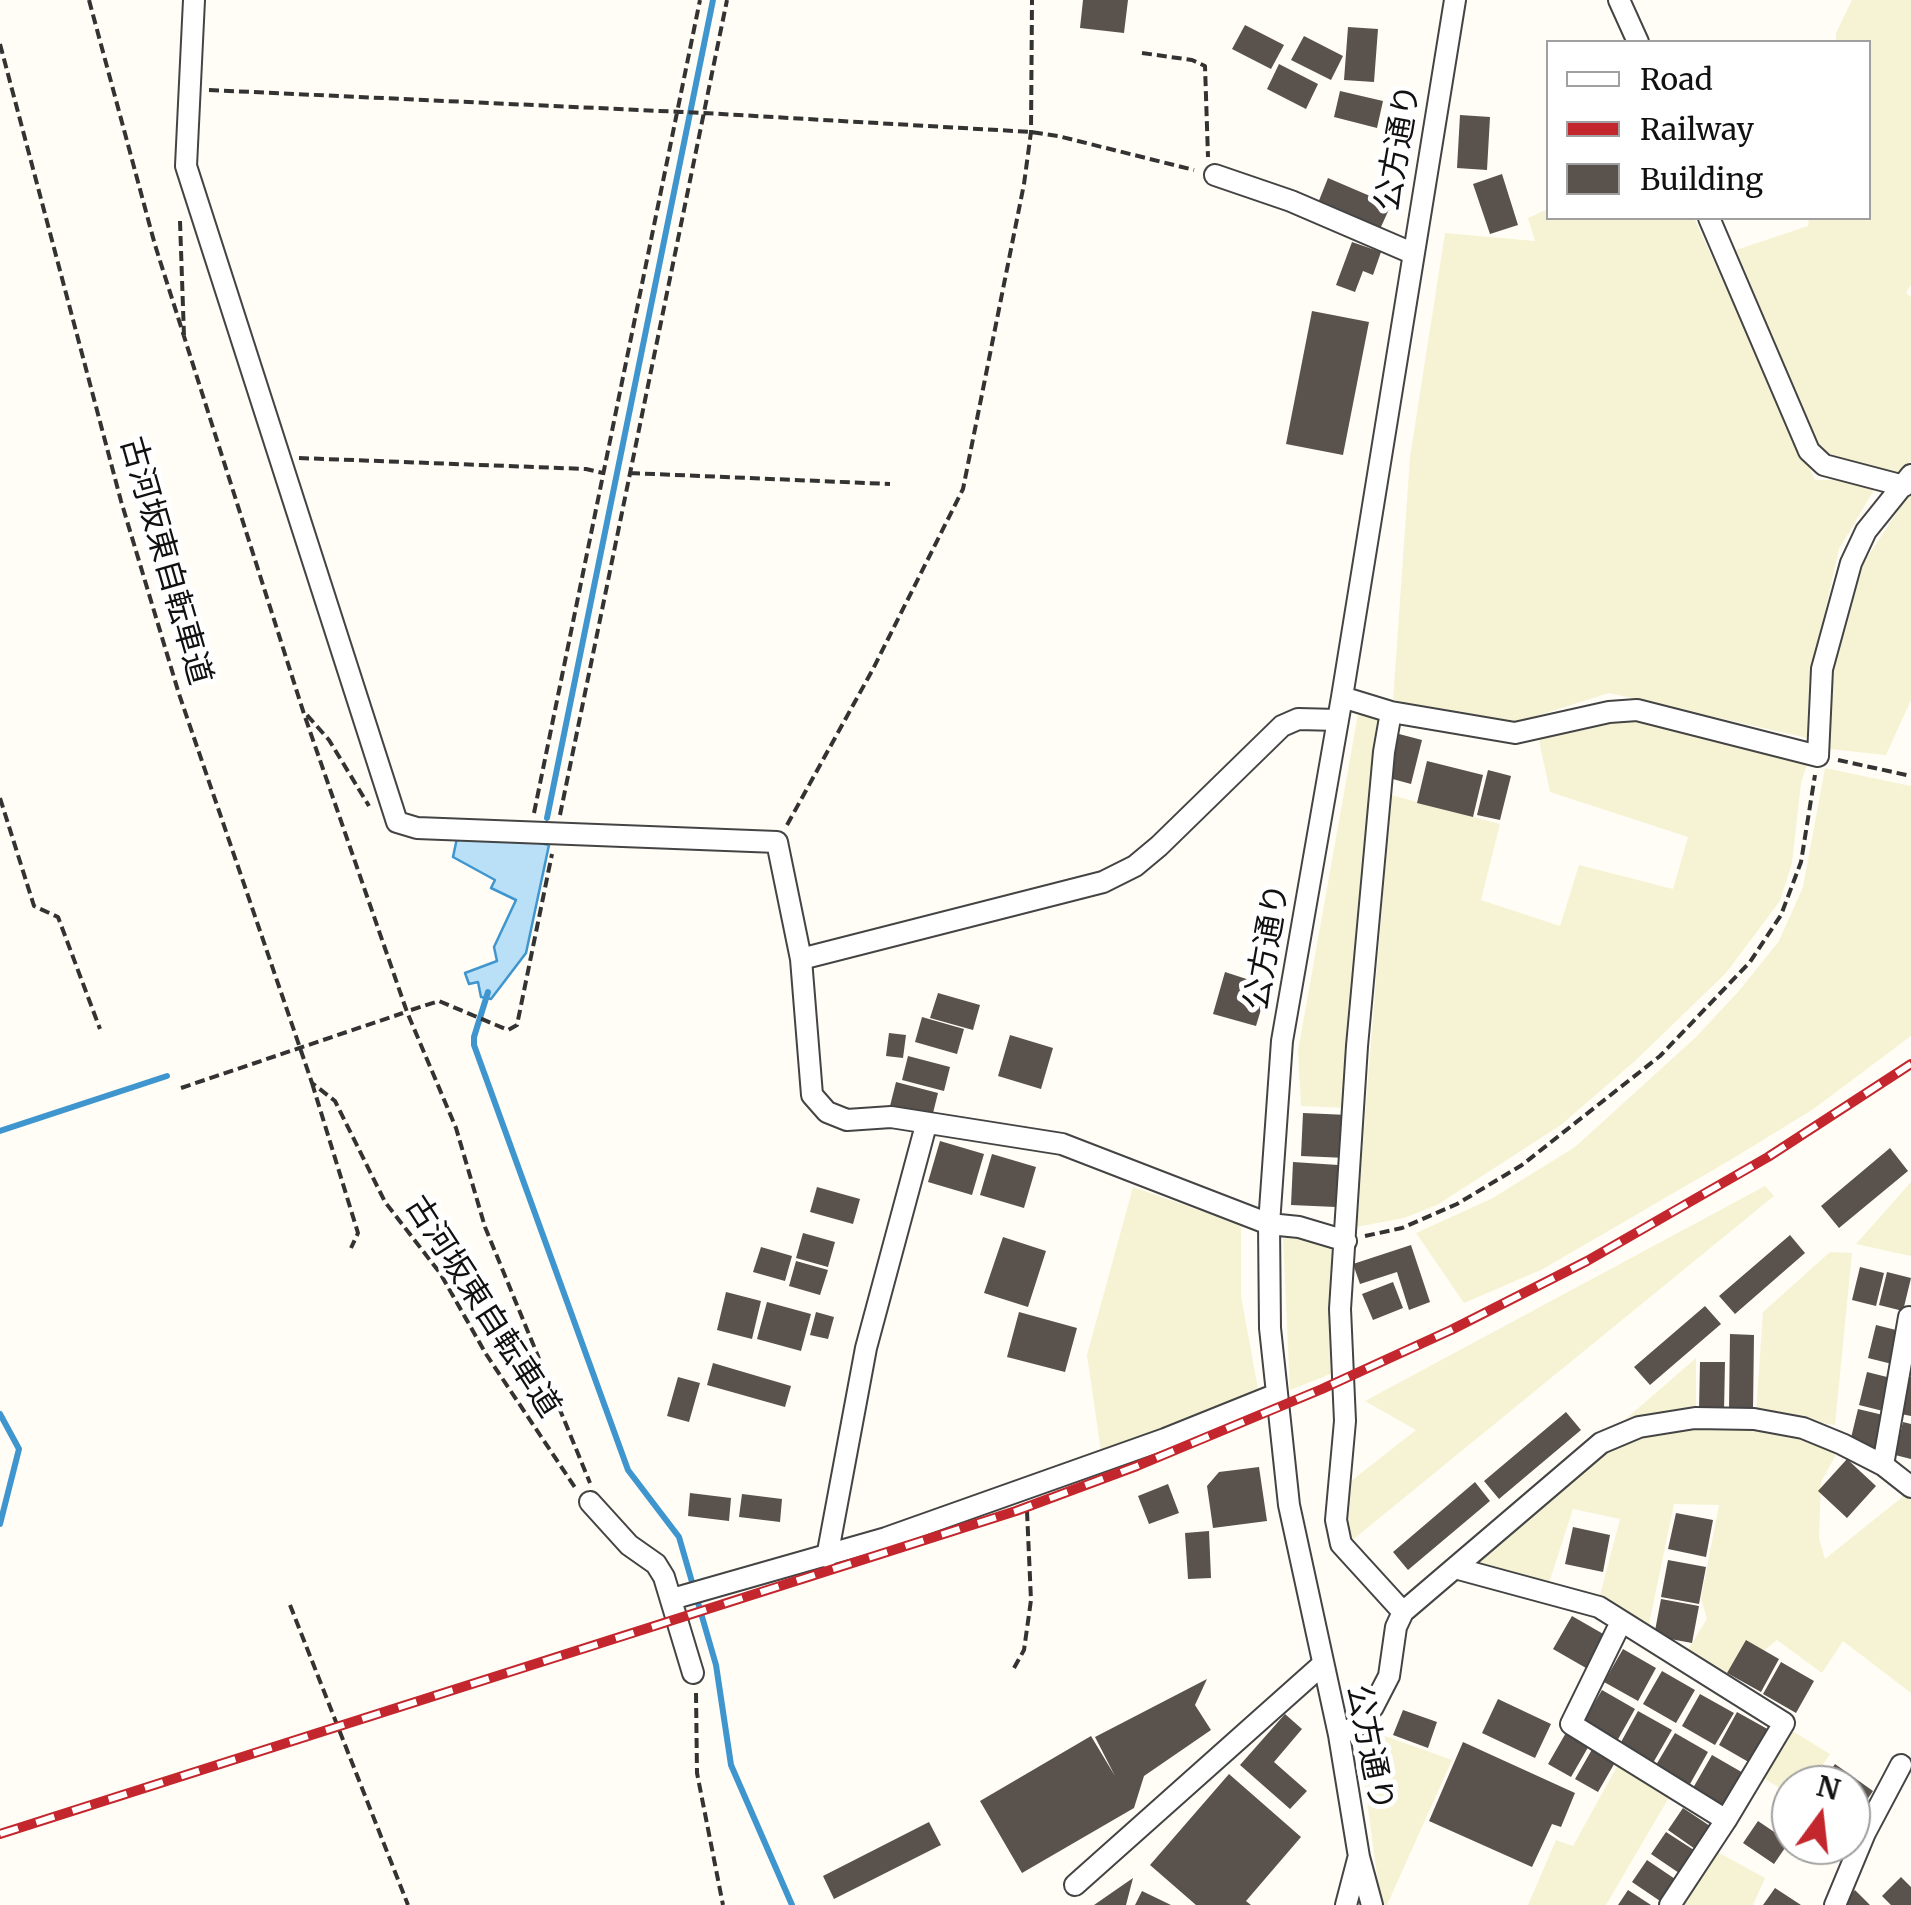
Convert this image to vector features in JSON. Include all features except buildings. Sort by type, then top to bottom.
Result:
[{"type":"street","points":[[194,0],[186,166],[398,822],[417,828],[777,842],[801,959],[812,1096],[827,1112],[847,1120],[891,1116],[1034,1137],[1062,1144],[1268,1224],[1299,1227],[1346,1241]]},
{"type":"street","name":"公方通り","points":[[1372,1905],[1289,1505],[1270,1328],[1268,1224],[1282,1042],[1455,0]]},
{"type":"street","points":[[1619,0],[1637,40]]},
{"type":"street","points":[[1215,175],[1291,201],[1412,253]]},
{"type":"street","points":[[1342,697],[1391,712],[1515,733],[1609,712],[1637,710],[1818,756],[1822,669],[1851,563],[1866,532],[1908,481],[1824,465],[1809,450],[1709,220]]},
{"type":"street","points":[[1391,712],[1357,1046],[1340,1309],[1344,1422],[1336,1520],[1342,1544],[1403,1612]]},
{"type":"street","points":[[801,959],[1104,882],[1135,866],[1159,846],[1282,726],[1298,720],[1338,720]]},
{"type":"street","points":[[826,1557],[866,1348],[926,1124]]},
{"type":"street","points":[[1884,1465],[1909,1317]]},
{"type":"street","points":[[676,1598],[826,1557],[1024,1490],[1277,1394]]},
{"type":"street","points":[[1339,1735],[1357,1726],[1373,1707],[1389,1676],[1396,1627],[1403,1612],[1601,1443],[1639,1427],[1695,1418],[1754,1418],[1804,1428],[1884,1465],[1911,1487]]},
{"type":"street","points":[[590,1502],[629,1545],[656,1564],[676,1598],[693,1673]]},
{"type":"street","points":[[1456,1568],[1599,1607],[1784,1723],[1670,1905]]},
{"type":"street","points":[[1622,1622],[1571,1724],[1726,1820]]},
{"type":"street","points":[[1075,1885],[1323,1664]]},
{"type":"street","points":[[1835,1905],[1865,1833],[1901,1765]]},
{"type":"street","points":[[1346,1905],[1359,1857]]},
{"type":"path","points":[[89,0],[184,342],[304,714],[407,1012],[456,1128],[485,1227],[588,1473],[590,1502]]},
{"type":"path","points":[[530,832],[700,0]]},
{"type":"path","points":[[411,1010],[439,1001],[508,1030],[518,1025],[727,0]]},
{"type":"path","points":[[777,842],[873,668],[963,489],[1024,184],[1031,132],[1032,0]]},
{"type":"path","name":"古河坂東自転車道","points":[[0,44],[122,501],[180,694],[312,1083],[358,1233],[352,1248]]},
{"type":"path","points":[[1142,53],[1192,60],[1205,66],[1208,161],[1215,175]]},
{"type":"path","points":[[190,89],[1031,132],[1215,175]]},
{"type":"path","points":[[180,220],[184,342]]},
{"type":"path","points":[[281,457],[586,469],[604,473]]},
{"type":"path","points":[[630,473],[890,484]]},
{"type":"path","points":[[304,714],[329,740],[375,815],[398,822]]},
{"type":"path","points":[[1346,1241],[1402,1228],[1457,1204],[1522,1164],[1660,1056],[1750,962],[1781,914],[1801,862],[1818,756],[1911,776]]},
{"type":"path","points":[[0,798],[34,906],[58,917],[100,1029]]},
{"type":"path","points":[[182,1088],[403,1013]]},
{"type":"path","name":"古河坂東自転車道","points":[[312,1083],[335,1101],[385,1202],[440,1273],[497,1370],[572,1484],[590,1502]]},
{"type":"path","points":[[1014,1668],[1024,1650],[1032,1600],[1030,1530],[1024,1490]]},
{"type":"path","points":[[290,1604],[408,1905]]},
{"type":"path","points":[[693,1673],[697,1773],[724,1905]]},
{"type":"shaded area","points":[[1852,0],[1911,0],[1911,285],[1906,293],[1911,297],[1911,460],[1901,476],[1827,453],[1817,443],[1736,250],[1808,226],[1809,220],[1871,220],[1871,40],[1836,40]]},
{"type":"shaded area","points":[[1546,210],[1546,220],[1695,220],[1815,480],[1880,480],[1839,549],[1809,683],[1807,738],[1609,693],[1514,723],[1393,701],[1410,457],[1445,233],[1535,241],[1528,218]]},
{"type":"shaded area","points":[[1911,491],[1911,700],[1886,755],[1829,749],[1832,675],[1864,562]]},
{"type":"shaded area","points":[[1637,710],[1808,761],[1801,783],[1792,863],[1780,901],[1726,973],[1636,1060],[1561,1125],[1437,1205],[1404,1218],[1356,1227],[1391,795],[1500,824],[1481,900],[1560,926],[1579,865],[1673,889],[1688,837],[1550,792],[1538,736],[1589,729]]},
{"type":"shaded area","points":[[1358,714],[1380,721],[1348,1108],[1301,1106],[1298,1051]]},
{"type":"shaded area","points":[[1825,768],[1911,786],[1911,1036],[1812,1110],[1732,1159],[1543,1269],[1464,1303],[1416,1233],[1491,1199],[1575,1147],[1696,1037],[1738,992],[1779,941],[1803,887]]},
{"type":"shaded area","points":[[1911,1182],[1911,1256],[1856,1244]]},
{"type":"shaded area","points":[[1765,1186],[1774,1196],[1350,1542],[1342,1515],[1351,1481],[1416,1430],[1365,1401]]},
{"type":"shaded area","points":[[1133,1187],[1241,1225],[1241,1296],[1258,1389],[1101,1452],[1087,1355]]},
{"type":"shaded area","points":[[1283,1237],[1338,1245],[1333,1373],[1290,1390]]},
{"type":"shaded area","points":[[1830,1252],[1852,1253],[1835,1425],[1756,1413],[1763,1312]]},
{"type":"shaded area","points":[[1696,1358],[1696,1418],[1842,1444],[1821,1482],[1819,1538],[1825,1559],[1911,1490],[1911,1693],[1843,1641],[1822,1673],[1777,1640],[1729,1680],[1687,1651],[1707,1619],[1701,1598],[1719,1505],[1674,1504],[1648,1629],[1599,1599],[1620,1519],[1573,1509],[1548,1586],[1461,1562]]},
{"type":"shaded area","points":[[1357,1726],[1452,1760],[1387,1905],[1381,1905]]},
{"type":"shaded area","points":[[1791,1730],[1830,1754],[1823,1765],[1771,1765],[1771,1783],[1762,1777]]},
{"type":"shaded area","points":[[1619,1763],[1671,1794],[1606,1905],[1528,1905],[1556,1840],[1573,1846]]},
{"type":"shaded area","points":[[1712,1849],[1765,1878],[1753,1905],[1678,1905]]},
{"type":"water","points":[[457,838],[549,845],[526,953],[491,999],[481,997],[478,982],[469,984],[465,973],[497,961],[494,947],[516,900],[491,888],[495,880],[453,857]]},
{"type":"waterway","points":[[547,818],[713,0]]},
{"type":"waterway","points":[[488,992],[474,1045],[628,1470],[679,1537],[716,1665],[731,1765],[792,1905]]},
{"type":"waterway","points":[[0,1131],[167,1076]]},
{"type":"waterway","points":[[0,1414],[19,1449],[0,1524]]},
{"type":"railway","points":[[0,1834],[1016,1511],[1137,1466],[1322,1389],[1587,1261],[1768,1157],[1911,1064]]}]
